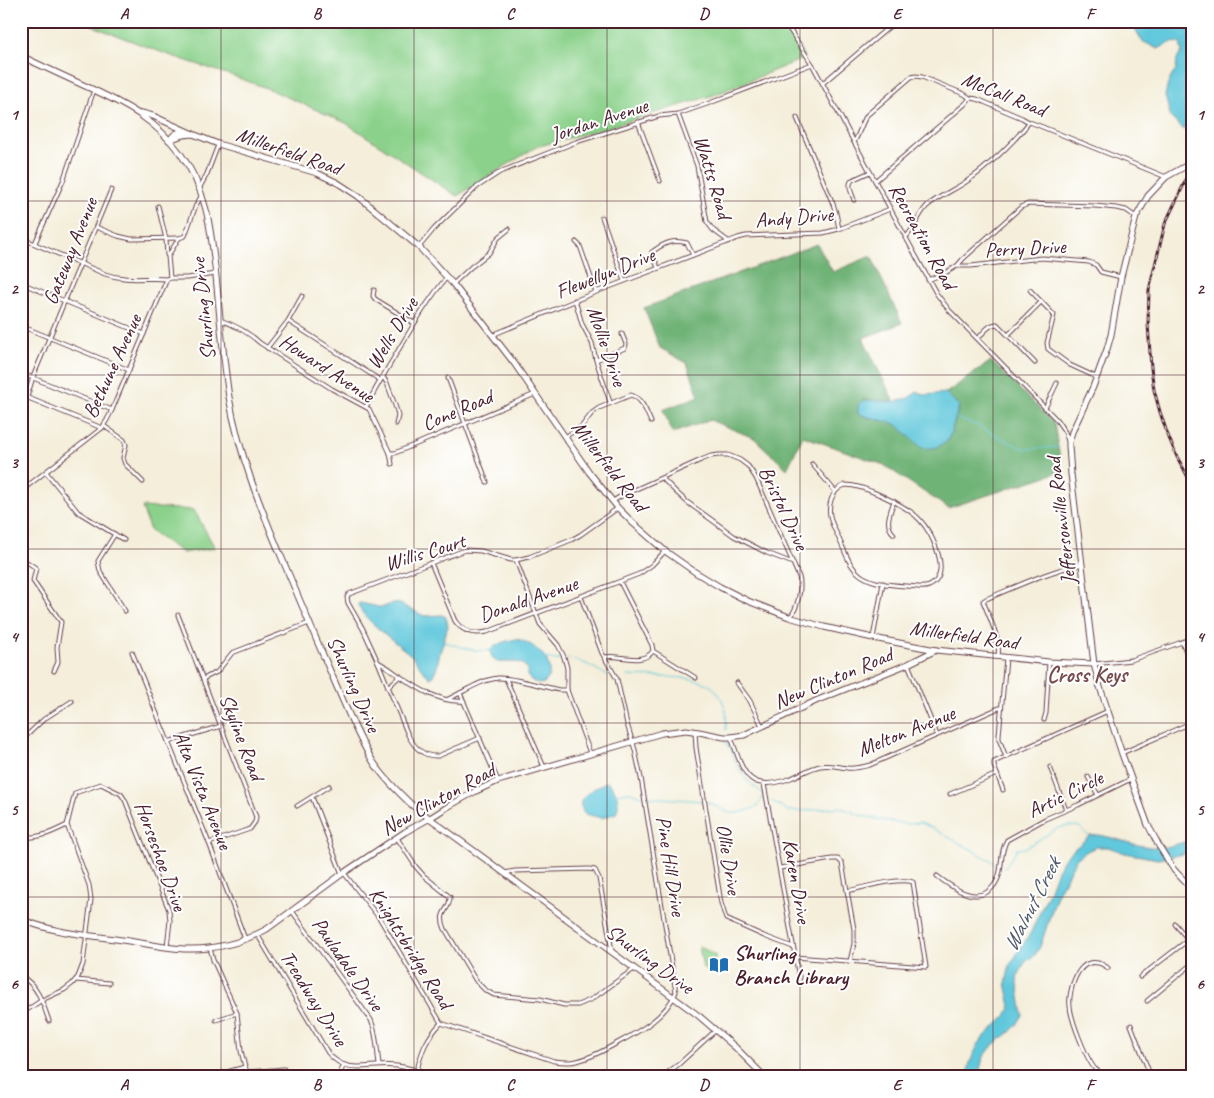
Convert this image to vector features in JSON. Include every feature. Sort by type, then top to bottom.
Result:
[{"type":"main road","points":[[21,56],[136,112],[153,124],[170,140],[190,134]]},
{"type":"main road","name":"Millerfield Road","points":[[136,112],[153,116],[190,134],[218,144],[317,173],[333,180],[358,196],[419,247],[453,284],[494,336],[589,472],[618,508],[665,551],[720,587],[748,601],[789,617],[873,638],[936,650],[1049,662],[1094,664]]},
{"type":"main road","name":"Shurling Drive","points":[[170,140],[187,163],[200,188],[210,224],[225,371],[242,451],[253,488],[352,722],[375,765],[394,788],[413,806],[717,1030],[765,1077]]},
{"type":"main road","name":"Jeffersonville Road","points":[[1193,162],[1166,177],[1148,196],[1136,217],[1111,335],[1101,367],[1069,442],[1070,466],[1094,664],[1122,754],[1150,829],[1173,868],[1193,890]]},
{"type":"main road","name":"New Clinton Road","points":[[21,919],[40,926],[189,949],[210,948],[236,943],[257,934],[397,838],[449,806],[498,781],[670,731],[695,731],[730,737],[744,735],[818,700],[908,664],[936,650]]},
{"type":"street","name":"Recreation Road","points":[[784,21],[823,83],[928,280],[949,310],[1060,425],[1069,442]]},
{"type":"street","points":[[823,83],[896,21]]},
{"type":"street","name":"Jordan Avenue","points":[[419,247],[434,229],[477,187],[494,175],[513,166],[566,145],[638,122],[659,116],[678,114],[812,64]]},
{"type":"street","name":"McCall Road","points":[[854,142],[867,115],[911,78],[916,76],[1166,177]]},
{"type":"street","points":[[34,244],[63,181],[94,90]]},
{"type":"street","points":[[875,181],[966,104],[970,98]]},
{"type":"street","name":"Watts Road","points":[[678,114],[697,166],[707,222],[713,230],[728,241]]},
{"type":"street","points":[[21,122],[24,115]]},
{"type":"street","points":[[797,118],[833,204],[839,230]]},
{"type":"street","points":[[638,122],[660,181]]},
{"type":"street","points":[[905,238],[909,235],[927,206],[983,170],[1023,131],[1029,122]]},
{"type":"street","points":[[200,188],[208,174],[218,144]]},
{"type":"street","points":[[854,200],[849,186],[850,182],[870,172]]},
{"type":"street","name":"Gateway Avenue","points":[[21,407],[27,397],[33,377],[111,190]]},
{"type":"street","points":[[96,227],[131,239],[179,238],[185,236],[202,194]]},
{"type":"street","points":[[957,266],[1021,207],[1028,204],[1111,208],[1126,210],[1136,217]]},
{"type":"street","points":[[158,206],[168,256]]},
{"type":"street","name":"Andy Drive","points":[[728,241],[746,236],[811,234],[839,230],[890,209]]},
{"type":"street","points":[[602,216],[624,281]]},
{"type":"street","points":[[453,284],[489,254],[498,238],[508,229]]},
{"type":"street","points":[[21,238],[105,274],[119,278],[135,280],[187,278],[216,274]]},
{"type":"street","points":[[168,256],[179,238]]},
{"type":"street","points":[[658,268],[652,252],[667,243],[678,241],[687,243],[693,255]]},
{"type":"street","name":"Flewellyn Drive","points":[[494,336],[497,333],[575,300],[728,241]]},
{"type":"street","points":[[576,242],[580,246],[596,292]]},
{"type":"street","name":"Bethune Avenue","points":[[21,491],[103,427],[169,278],[168,256]]},
{"type":"street","name":"Perry Drive","points":[[928,280],[945,274],[957,266],[1042,258],[1090,262],[1096,265],[1101,272],[1122,277]]},
{"type":"street","name":"Wells Drive","points":[[366,407],[414,323],[434,292],[447,278]]},
{"type":"street","points":[[21,283],[144,334]]},
{"type":"street","points":[[374,290],[373,296],[375,299],[414,323]]},
{"type":"street","points":[[1030,290],[1054,315],[1046,343],[1048,349],[1070,365],[1096,377]]},
{"type":"street","points":[[267,348],[288,321],[302,296]]},
{"type":"street","name":"Mollie Drive","points":[[575,300],[582,324],[592,343],[610,402]]},
{"type":"street","points":[[1008,335],[1041,302]]},
{"type":"street","name":"Howard Avenue","points":[[220,320],[253,336],[260,344],[332,389],[366,407],[370,411],[390,453],[392,464]]},
{"type":"street","points":[[288,321],[387,383],[397,411],[396,424]]},
{"type":"street","points":[[978,338],[990,326],[995,324],[1035,363]]},
{"type":"street","points":[[21,326],[128,370]]},
{"type":"street","points":[[596,360],[625,348],[626,344],[622,334]]},
{"type":"street","points":[[21,373],[112,410]]},
{"type":"street","points":[[448,378],[487,482]]},
{"type":"street","points":[[1045,408],[1057,383]]},
{"type":"street","name":"Cone Road","points":[[390,453],[395,453],[535,393]]},
{"type":"street","points":[[21,395],[103,427],[124,440],[126,444],[123,458],[125,464],[143,482]]},
{"type":"street","points":[[565,436],[582,426],[594,410],[628,395],[635,396],[642,404],[651,422]]},
{"type":"street","name":"Bristol Drive","points":[[613,501],[711,456],[728,455],[745,463],[756,478],[799,577],[800,589],[795,609],[789,617]]},
{"type":"street","points":[[812,464],[835,491]]},
{"type":"street","points":[[46,472],[78,512],[124,540]]},
{"type":"street","points":[[662,478],[687,502],[734,536],[767,553],[793,563]]},
{"type":"street","points":[[851,485],[861,487],[894,501],[918,517],[926,526],[934,543],[941,570],[936,581],[925,588],[882,583],[862,575],[848,560],[831,520],[829,511],[832,498],[835,491],[840,487],[851,485]]},
{"type":"street","points":[[894,501],[890,510],[888,524],[894,534]]},
{"type":"street","points":[[590,753],[567,690],[567,668],[563,655],[558,645],[543,628],[536,614],[516,560],[571,540],[618,508]]},
{"type":"street","points":[[115,534],[98,561],[100,572],[126,611]]},
{"type":"street","name":"Willis Court","points":[[378,662],[363,629],[348,605],[348,595],[353,591],[468,550],[481,551],[506,559],[516,560]]},
{"type":"street","name":"Donald Avenue","points":[[432,562],[453,618],[458,626],[466,631],[477,634],[536,614],[639,574],[665,551]]},
{"type":"street","points":[[21,558],[36,568],[33,581],[61,622],[57,647],[58,662],[54,671]]},
{"type":"street","points":[[998,656],[994,631],[983,601],[1049,573],[1082,564]]},
{"type":"street","points":[[620,582],[652,645],[653,651],[696,678]]},
{"type":"street","points":[[873,638],[882,583]]},
{"type":"street","name":"Pine Hill Drive","points":[[581,597],[605,657],[617,679],[642,778],[675,983],[676,992],[674,997]]},
{"type":"street","name":"Skyline Road","points":[[178,614],[256,817],[256,822],[250,829],[209,843]]},
{"type":"street","points":[[203,679],[217,672],[232,653],[309,623]]},
{"type":"street","points":[[1094,664],[1131,660],[1193,637]]},
{"type":"street","points":[[1182,642],[1193,668]]},
{"type":"street","points":[[605,657],[640,658],[653,651]]},
{"type":"street","name":"Alta Vista Avenue","points":[[132,652],[209,843],[245,940]]},
{"type":"street","points":[[1006,658],[999,730],[999,740],[1006,757]]},
{"type":"street","points":[[378,662],[433,696],[454,701],[464,701]]},
{"type":"street","points":[[378,662],[410,739],[418,749],[432,756],[438,756],[480,738]]},
{"type":"street","points":[[1044,720],[1049,662]]},
{"type":"street","points":[[908,664],[938,735]]},
{"type":"street","points":[[388,687],[400,676]]},
{"type":"street","points":[[448,699],[486,681],[499,678],[567,690]]},
{"type":"street","points":[[506,679],[544,767]]},
{"type":"street","points":[[736,683],[750,701],[762,727]]},
{"type":"street","points":[[460,693],[498,781]]},
{"type":"street","points":[[21,742],[44,718],[72,701]]},
{"type":"street","name":"Melton Avenue","points":[[764,784],[782,781],[822,766],[863,767],[1001,708]]},
{"type":"street","points":[[1003,790],[994,762],[1108,711]]},
{"type":"street","points":[[1122,754],[1193,722]]},
{"type":"street","points":[[168,742],[221,726]]},
{"type":"street","name":"Ollie Drive","points":[[695,731],[696,748],[721,903],[726,919],[793,947]]},
{"type":"street","points":[[730,737],[745,773],[754,780],[764,784]]},
{"type":"street","points":[[1050,767],[1066,810]]},
{"type":"street","points":[[950,794],[997,774]]},
{"type":"street","points":[[1088,777],[1098,795]]},
{"type":"street","name":"Artic Circle","points":[[937,876],[947,884],[974,895],[991,889],[998,880],[1006,840],[1045,819],[1131,779]]},
{"type":"street","name":"Horseshoe Drive","points":[[67,825],[75,793],[101,784],[121,794],[131,812],[169,910],[170,921],[167,946]]},
{"type":"street","name":"Karen Drive","points":[[764,784],[800,983]]},
{"type":"street","points":[[298,806],[329,786]]},
{"type":"street","name":"Knightsbridge Road","points":[[312,797],[343,874],[380,919],[441,1023],[554,1061],[569,1062],[582,1060],[594,1055],[634,1034],[656,1018],[674,997]]},
{"type":"street","points":[[21,838],[38,837],[67,825],[90,890],[91,904],[83,964],[76,980],[64,990],[42,1000],[21,1014]]},
{"type":"street","points":[[397,838],[424,876],[450,897],[451,900],[443,913],[442,922],[472,976],[485,990],[494,995],[540,999],[569,1006],[578,1005],[592,999],[634,968]]},
{"type":"street","points":[[780,868],[840,860],[843,865],[854,929],[854,944],[850,961]]},
{"type":"street","points":[[505,873],[571,869],[595,870],[599,878],[612,952]]},
{"type":"street","points":[[795,957],[926,967],[913,882],[907,880],[891,882],[847,891]]},
{"type":"street","name":"Pauladale Drive","points":[[292,911],[371,1020],[376,1036],[379,1065]]},
{"type":"street","points":[[1175,924],[1193,945]]},
{"type":"street","name":"Treadway Drive","points":[[257,934],[328,1053],[335,1060],[344,1065],[360,1068],[379,1065],[397,1066],[442,1077]]},
{"type":"street","points":[[1140,977],[1188,940]]},
{"type":"street","points":[[210,948],[213,960],[237,1012],[241,1051],[245,1068],[250,1077]]},
{"type":"street","points":[[1108,968],[1097,962],[1084,966],[1075,977],[1070,998],[1072,1016],[1088,1057],[1097,1070],[1108,1077]]},
{"type":"street","points":[[1147,1001],[1193,963]]},
{"type":"street","points":[[21,976],[34,986],[42,1000],[49,1021]]},
{"type":"street","points":[[76,980],[109,983]]},
{"type":"street","points":[[216,1020],[237,1012]]},
{"type":"street","points":[[417,1070],[422,1048],[441,1023]]},
{"type":"street","points":[[1131,1025],[1151,1077]]},
{"type":"street","points":[[662,1077],[717,1030]]},
{"type":"street","points":[[338,1077],[344,1065]]},
{"type":"street","points":[[209,1077],[245,1068]]},
{"type":"street","points":[[248,1072],[284,1069]]},
{"type":"street","points":[[1092,1077],[1097,1070]]},
{"type":"green space","points":[[84,21],[780,21],[805,58],[714,95],[536,147],[457,196],[346,123],[269,89],[166,54]]},
{"type":"green space","points":[[817,244],[833,272],[871,256],[902,323],[863,338],[894,402],[863,400],[858,413],[947,442],[959,407],[946,393],[991,361],[1054,423],[1062,471],[948,508],[884,465],[803,436],[787,469],[754,438],[710,420],[673,433],[663,410],[699,396],[687,363],[660,348],[644,308]]},
{"type":"green space","points":[[142,507],[194,510],[215,548],[183,553],[150,531]]},
{"type":"green space","points":[[699,946],[716,956],[710,972],[703,968]]},
{"type":"water","points":[[1131,21],[1193,21],[1193,130],[1183,129],[1171,118],[1165,96],[1168,83],[1176,69],[1177,59],[1182,52],[1180,43],[1172,42],[1158,49],[1142,41]]},
{"type":"water","points":[[918,392],[925,395],[946,393],[959,406],[947,442],[934,448],[922,448],[896,424],[858,413],[858,405],[863,400],[894,402],[908,398]]},
{"type":"water","points":[[393,603],[400,604],[424,616],[442,615],[446,617],[448,626],[437,667],[432,677],[430,678],[412,656],[366,617],[360,610],[358,604],[379,607]]},
{"type":"water","points":[[516,639],[534,647],[547,661],[549,674],[544,683],[534,682],[527,676],[527,670],[522,664],[497,662],[492,657],[490,651],[495,646]]},
{"type":"water","points":[[607,782],[617,796],[618,805],[616,813],[602,818],[585,814],[581,805],[584,796]]},
{"type":"water","points":[[1099,835],[1141,846],[1158,848],[1193,839],[1193,852],[1158,859],[1125,853],[1108,847],[1096,847],[1076,859],[1057,895],[1040,947],[1034,956],[1025,962],[1017,978],[1023,1015],[1016,1026],[994,1044],[983,1058],[978,1077],[967,1077],[970,1062],[978,1045],[1006,1016],[1011,1006],[1006,983],[1010,965],[1031,932],[1057,870],[1073,850],[1090,836]]},
{"type":"waterway","points":[[956,418],[976,425],[1019,447],[1028,449],[1059,447]]},
{"type":"waterway","points":[[444,642],[473,650],[491,650]]},
{"type":"waterway","points":[[545,658],[562,660]]},
{"type":"waterway","points":[[568,659],[583,662],[607,675]]},
{"type":"waterway","points":[[628,676],[692,679],[709,685],[718,693],[723,703],[726,711],[726,730]]},
{"type":"waterway","points":[[724,741],[731,749],[746,779],[764,795]]},
{"type":"waterway","points":[[615,794],[631,792],[643,797]]},
{"type":"waterway","points":[[707,802],[727,812],[736,813],[755,807],[764,796]]},
{"type":"waterway","points":[[648,797],[702,801]]},
{"type":"waterway","points":[[769,799],[788,811],[840,807],[859,815],[881,820],[907,824],[921,823],[998,866]]},
{"type":"waterway","points":[[1003,867],[1005,868],[1017,849],[1025,848],[1058,828],[1068,826],[1080,827],[1089,837]]},
{"type":"railway","points":[[1193,165],[1165,224],[1149,290],[1148,324],[1151,368],[1160,412],[1177,457],[1193,486]]},
{"type":"place","name":"Shurling Branch Library","points":[[719,965]]},
{"type":"district","name":"Cross Keys","points":[[1087,674]]},
{"type":"water label","name":"Walnut Creek","points":[[1031,904]]}]
